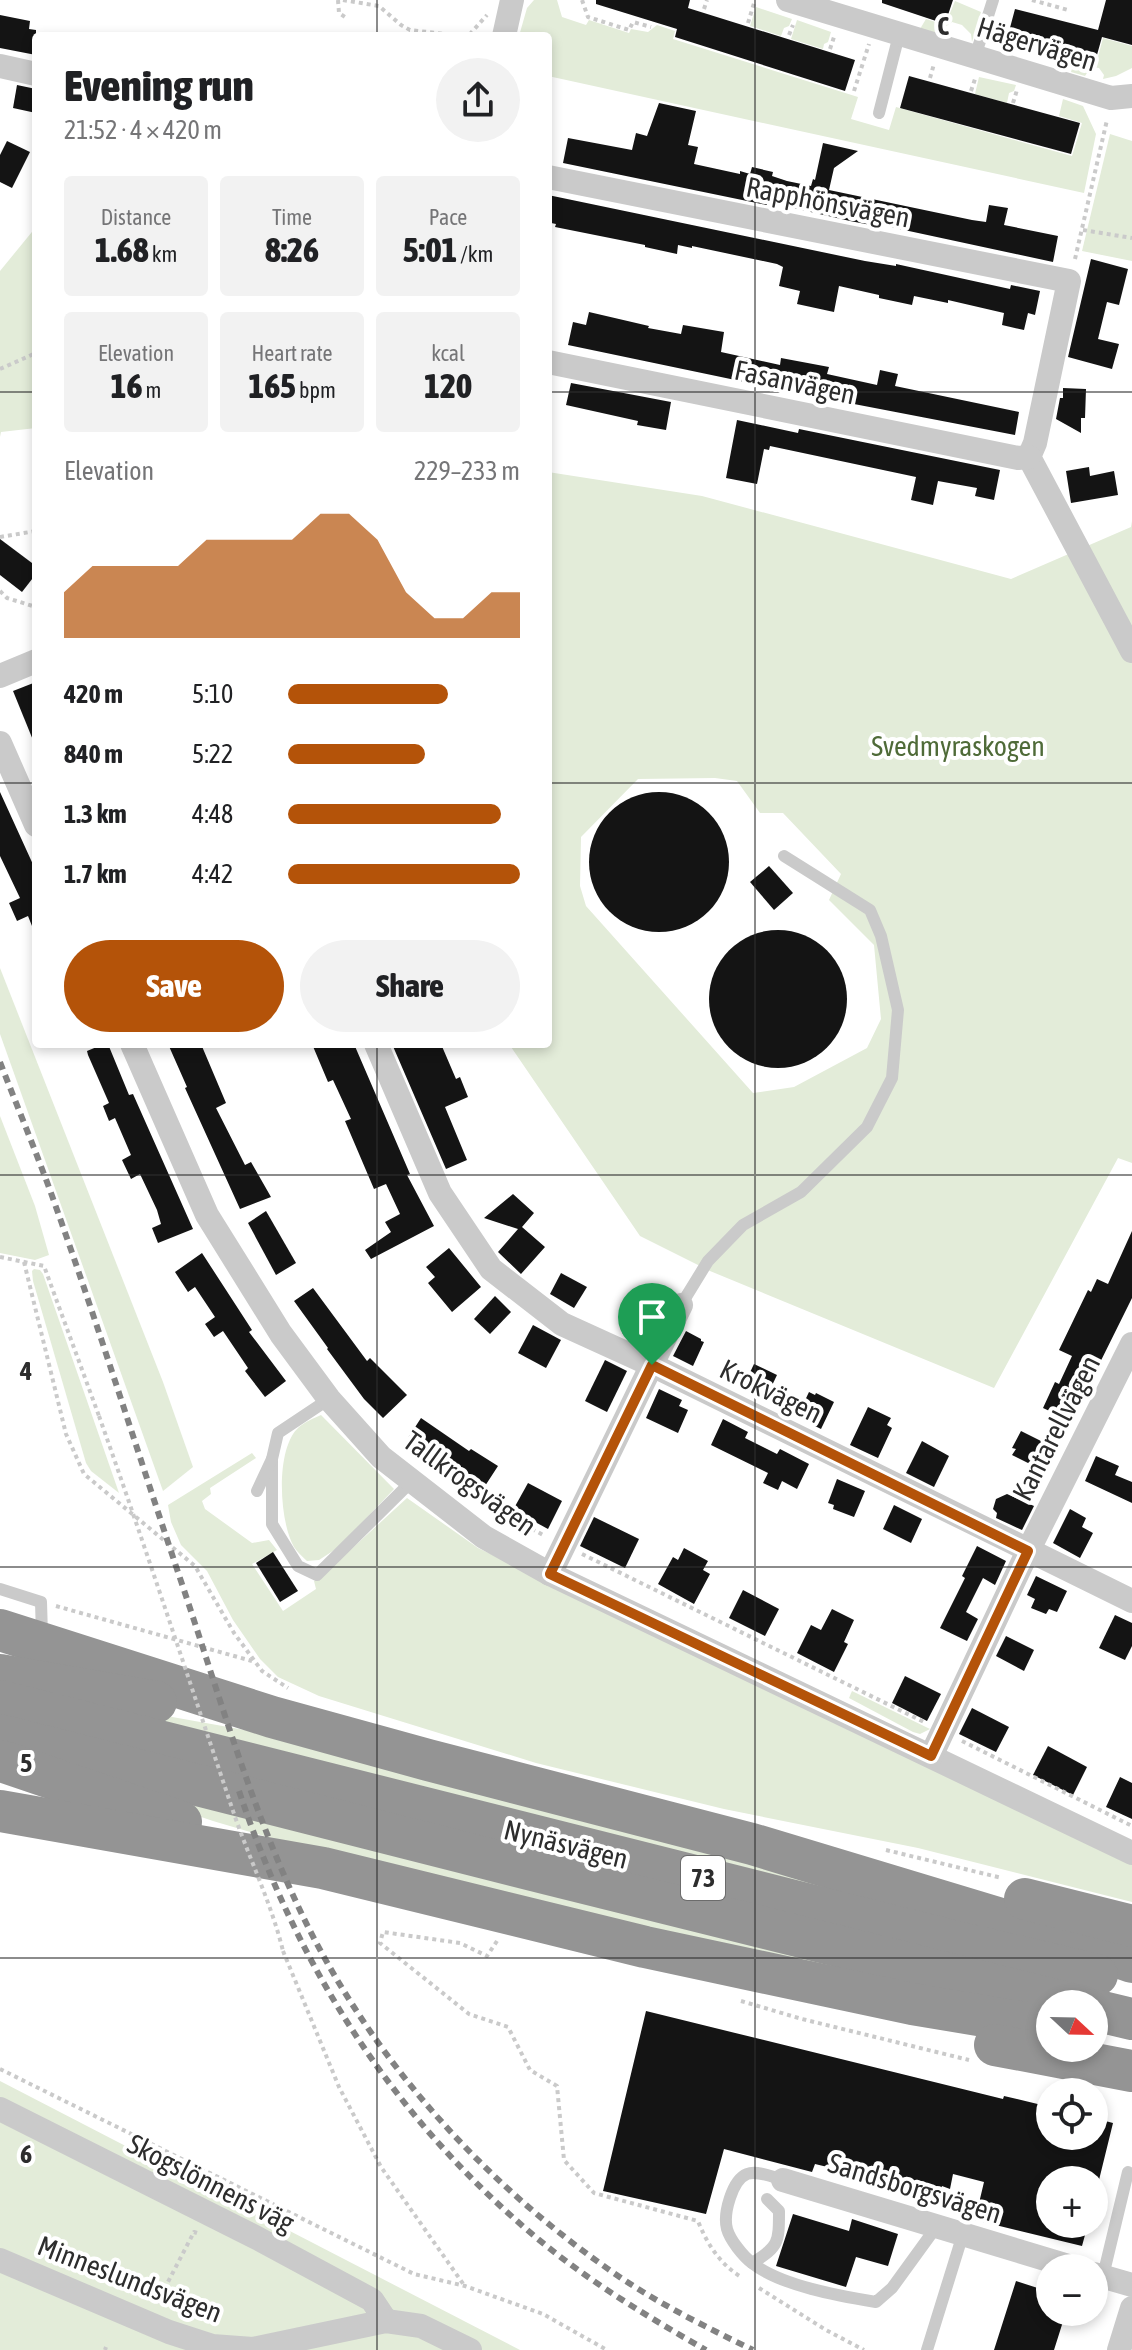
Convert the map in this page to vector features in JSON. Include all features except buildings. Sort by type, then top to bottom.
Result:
[{"type":"highway","points":[[0,1630],[272,1717],[752,1844],[1057,1936],[1132,1962]]},
{"type":"highway","points":[[0,1675],[323,1731]]},
{"type":"highway","name":"Nynäsvägen","points":[[0,1701],[1132,1984]]},
{"type":"highway","name":"Nynäsvägen","points":[[0,1735],[1036,1995]]},
{"type":"highway","points":[[0,1760],[323,1868]]},
{"type":"highway","points":[[0,1811],[323,1868],[645,1947],[912,2004],[1036,2025]]},
{"type":"highway","points":[[752,1844],[912,1873],[1132,1926]]},
{"type":"highway","points":[[645,1947],[677,1965],[891,2023],[1132,2071]]},
{"type":"highway","points":[[1108,2013],[1132,2019]]},
{"type":"highway","points":[[1108,2035],[1132,2039]]},
{"type":"street","name":"Hägervägen","points":[[788,0],[827,6],[899,35],[1127,96]]},
{"type":"street","points":[[505,32],[513,1]]},
{"type":"street","points":[[0,66],[32,73]]},
{"type":"street","name":"Rapphönsvägen","points":[[552,178],[1069,281]]},
{"type":"street","points":[[1069,281],[1035,443],[1029,457],[1132,651]]},
{"type":"street","name":"Fasanvägen","points":[[552,363],[1018,458],[1029,457]]},
{"type":"street","points":[[0,676],[32,663]]},
{"type":"street","points":[[0,743],[32,816]]},
{"type":"street","name":"Tallkrogsvägen","points":[[134,1048],[207,1215],[281,1334],[329,1399],[381,1457],[484,1537],[550,1574],[1132,1853]]},
{"type":"street","name":"Krokvägen","points":[[378,1048],[440,1193],[491,1269],[562,1324],[652,1365],[1132,1601]]},
{"type":"street","points":[[550,1574],[681,1305]]},
{"type":"street","name":"Kantarellvägen","points":[[931,1756],[1028,1551],[1126,1370],[1132,1344]]},
{"type":"street","name":"Skogslönnens väg","points":[[0,2109],[257,2238],[372,2300],[386,2321]]},
{"type":"street","name":"Sandsborgsvägen","points":[[783,2180],[1036,2256]]},
{"type":"street","name":"Minneslundsvägen","points":[[0,2260],[147,2323],[212,2346],[253,2349],[386,2321],[421,2326],[470,2350]]},
{"type":"street","points":[[1108,2278],[1132,2285]]},
{"type":"street","points":[[1119,2350],[1132,2308]]},
{"type":"lane","points":[[975,57],[993,0]]},
{"type":"lane","points":[[879,113],[899,35]]},
{"type":"lane","points":[[681,1305],[708,1261],[743,1225],[801,1192],[867,1127],[892,1078],[898,1010],[881,936],[870,910],[784,856]]},
{"type":"lane","points":[[257,1491],[272,1459],[278,1433],[329,1399]]},
{"type":"lane","points":[[272,1459],[272,1524],[298,1566],[317,1575],[412,1481]]},
{"type":"lane","points":[[0,1589],[41,1602],[42,1643]]},
{"type":"lane","points":[[1104,2254],[1128,2172]]},
{"type":"lane","points":[[783,2180],[748,2174],[734,2184],[728,2206],[727,2228],[737,2247],[752,2263],[798,2284],[876,2302],[892,2288],[937,2226]]},
{"type":"lane","points":[[752,2263],[771,2252],[777,2240],[779,2211],[767,2199]]},
{"type":"lane","points":[[927,2350],[963,2234]]},
{"type":"path","points":[[348,19],[339,13],[340,0],[379,6],[410,30],[428,32]]},
{"type":"path","points":[[582,0],[588,17],[629,30],[633,22],[651,27]]},
{"type":"path","points":[[704,9],[707,0]]},
{"type":"path","points":[[748,23],[755,0]]},
{"type":"path","points":[[1032,0],[1068,10]]},
{"type":"path","points":[[472,32],[496,8],[513,1]]},
{"type":"path","points":[[1069,281],[1127,96]]},
{"type":"path","points":[[1083,230],[1132,238]]},
{"type":"path","points":[[0,369],[32,355]]},
{"type":"path","points":[[0,537],[32,532]]},
{"type":"path","points":[[0,591],[7,598],[32,606]]},
{"type":"path","points":[[0,1257],[44,1266],[64,1314],[233,1810],[275,1918],[283,1951],[339,2087],[381,2167],[465,2286]]},
{"type":"path","points":[[24,1262],[66,1434],[84,1474],[195,1566],[254,1661],[41,1602]]},
{"type":"path","points":[[448,1479],[563,1546],[1132,1826]]},
{"type":"path","points":[[510,1941],[497,1940],[487,1956],[460,1943],[383,1932],[380,1943],[469,2014],[508,2027],[530,2070],[557,2086],[564,2160],[594,2193],[698,2221],[706,2241],[729,2269],[741,2277]]},
{"type":"path","points":[[0,2069],[414,2274],[465,2286],[543,2314],[607,2350]]},
{"type":"path","points":[[188,2229],[200,2235]]},
{"type":"path","points":[[147,2323],[194,2232]]},
{"type":"path","points":[[753,2285],[864,2350]]},
{"type":"green space","points":[[534,0],[557,0],[562,17],[586,25],[589,20],[629,33],[631,29],[648,32],[657,25],[675,31],[673,39],[858,97],[851,119],[889,130],[896,107],[1072,156],[1082,123],[1059,116],[1063,99],[1083,106],[1096,134],[1084,193],[552,77],[552,32],[520,32],[527,8]]},
{"type":"green space","points":[[955,1],[981,12],[972,42],[971,34],[962,25],[952,22],[941,35],[920,29],[926,19],[945,25]]},
{"type":"green space","points":[[756,7],[792,19],[781,36],[750,26]]},
{"type":"green space","points":[[797,20],[831,32],[823,49],[791,39]]},
{"type":"green space","points":[[1103,38],[1132,46],[1132,68],[1103,79],[1099,68],[1091,67],[1085,76],[1071,72],[1073,65],[1082,67],[1084,61],[1096,64]]},
{"type":"green space","points":[[979,77],[1016,85],[1014,91],[1009,93],[1007,103],[975,94]]},
{"type":"green space","points":[[1110,134],[1132,141],[1132,261],[1082,251]]},
{"type":"green space","points":[[32,232],[32,428],[1,432],[0,437],[0,271]]},
{"type":"green space","name":"Svedmyraskogen","points":[[552,473],[702,496],[1011,579],[1131,527],[1132,521],[1132,1163],[1118,1158],[994,1388],[710,1271],[640,1236],[512,1048],[552,1048]],"holes":[[[715,778],[737,781],[760,813],[783,813],[841,874],[829,900],[874,945],[881,1019],[867,1048],[794,1087],[753,1093],[586,906],[580,886],[581,837],[638,779]]]},
{"type":"green space","points":[[0,968],[163,1382],[193,1467],[163,1491],[0,1034]]},
{"type":"green space","points":[[0,1116],[35,1206],[49,1255],[35,1260],[0,1253]]},
{"type":"green space","points":[[34,1269],[43,1274],[119,1493],[91,1471],[86,1463],[33,1281]]},
{"type":"green space","points":[[321,1415],[394,1489],[339,1547],[319,1560],[307,1561],[295,1549],[285,1520],[283,1467],[291,1437],[301,1425]]},
{"type":"green space","points":[[252,1453],[256,1458],[210,1488],[211,1494],[202,1501],[205,1509],[252,1543],[269,1540],[277,1550],[252,1564],[283,1611],[316,1589],[314,1581],[407,1498],[478,1548],[1132,1861],[1132,1902],[918,1848],[724,1809],[536,1763],[319,1696],[278,1677],[260,1659],[233,1620],[207,1571],[181,1545],[171,1522],[168,1505]]},
{"type":"green space","points":[[852,1691],[930,1729],[920,1734],[913,1732],[849,1698]]},
{"type":"green space","points":[[150,1713],[307,1741],[784,1865],[982,1932],[149,1721]]},
{"type":"green space","points":[[131,1787],[968,1996],[366,1866],[213,1821],[130,1793]]},
{"type":"green space","points":[[0,2081],[520,2350],[0,2350]]},
{"type":"railway","points":[[0,1062],[68,1242],[250,1788],[280,1866],[325,1958],[356,2011],[391,2061],[471,2153],[515,2195],[611,2271],[680,2313],[753,2350]]},
{"type":"railway","points":[[239,1791],[288,1915],[318,1973],[389,2083],[430,2134],[475,2182],[546,2246],[612,2294],[706,2350]]},
{"type":"route","points":[[652,1365],[1028,1551],[931,1756],[550,1574],[652,1365]]}]
